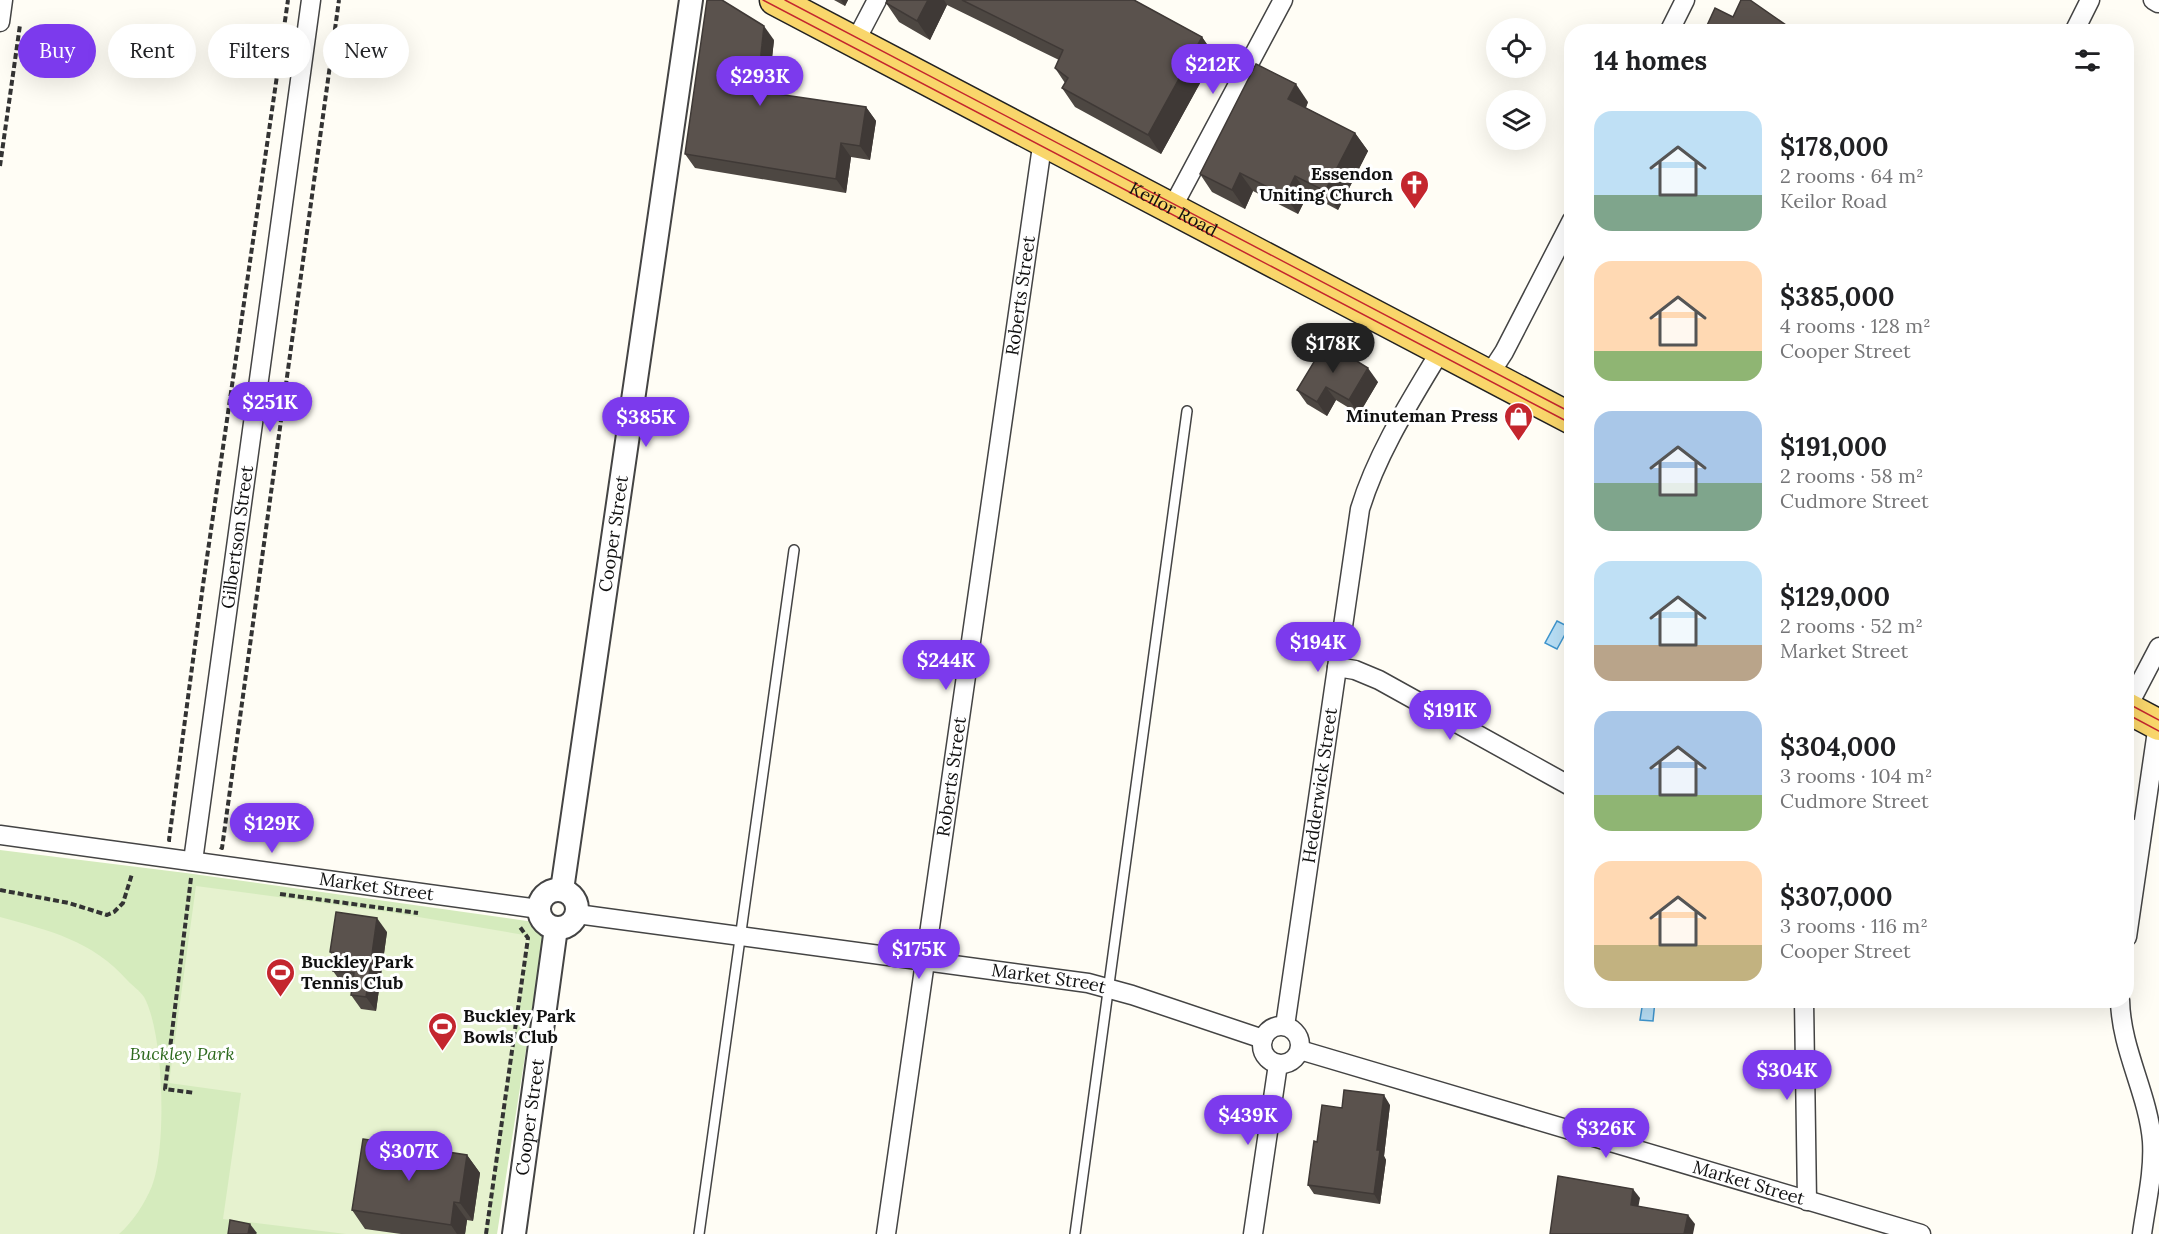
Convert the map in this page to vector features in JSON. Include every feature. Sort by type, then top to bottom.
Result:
[{"type":"main road","name":"Keilor Road","points":[[775,0],[1564,415]]},
{"type":"main road","points":[[2134,712],[2159,724]]},
{"type":"street","points":[[0,22],[3,0]]},
{"type":"street","name":"Gilbertson Street","points":[[193,861],[311,0]]},
{"type":"street","name":"Cooper Street","points":[[562,890],[691,0]]},
{"type":"street","points":[[855,42],[877,0]]},
{"type":"street","points":[[1172,208],[1283,0]]},
{"type":"street","points":[[1673,24],[1685,0]]},
{"type":"street","points":[[2077,24],[2090,0]]},
{"type":"street","name":"Roberts Street","points":[[886,1234],[1039,164],[1046,142]]},
{"type":"street","points":[[1489,375],[1504,352],[1564,236]]},
{"type":"street","name":"Hedderwick Street","points":[[1285,1026],[1360,509],[1365,492],[1392,438],[1441,350]]},
{"type":"street","points":[[2134,695],[2159,647]]},
{"type":"street","points":[[1337,667],[1355,670],[1379,680],[1564,784]]},
{"type":"street","points":[[2135,824],[2159,724]]},
{"type":"street","name":"Market Street","points":[[0,835],[539,909]]},
{"type":"street","points":[[562,890],[568,892],[578,906],[577,914],[571,924],[556,928],[543,921],[539,909],[544,896],[549,892],[562,890]]},
{"type":"street","name":"Market Street","points":[[577,914],[1088,983],[1263,1039]]},
{"type":"street","name":"Cooper Street","points":[[514,1234],[556,928]]},
{"type":"street","points":[[1804,1008],[1807,1201]]},
{"type":"street","points":[[2121,1008],[2125,1042],[2152,1140],[2152,1158],[2142,1234]]},
{"type":"street","points":[[1285,1026],[1291,1028],[1299,1037],[1300,1050],[1289,1062],[1278,1064],[1262,1050],[1263,1039],[1265,1034],[1274,1027],[1285,1026]]},
{"type":"street","name":"Market Street","points":[[1300,1050],[1921,1234]]},
{"type":"street","points":[[1254,1234],[1278,1064]]},
{"type":"lane","points":[[1075,1234],[1187,411]]},
{"type":"lane","points":[[699,1234],[794,550]]},
{"type":"path","points":[[0,166],[20,22]]},
{"type":"path","points":[[193,861],[165,1089],[195,1094]]},
{"type":"path","points":[[0,891],[69,903],[107,915],[123,903],[132,874],[144,875]]},
{"type":"path","points":[[179,880],[191,882]]},
{"type":"path","points":[[270,893],[429,915]]},
{"type":"path","points":[[486,1234],[528,938],[520,927],[509,926]]},
{"type":"green space","name":"Buckley Park","points":[[0,850],[186,873],[534,922],[544,935],[497,1234],[0,1234]]},
{"type":"green space","name":"Buckley Park Bowls Club","points":[[196,886],[389,912],[530,936],[485,1234],[346,1234],[223,1219],[241,1093],[169,1083]]},
{"type":"green space","points":[[0,917],[36,927],[85,946],[114,967],[141,993],[151,1014],[156,1036],[161,1090],[160,1145],[157,1168],[152,1186],[142,1205],[119,1234],[0,1234]]},
{"type":"water","points":[[1557,621],[1564,624],[1564,636],[1557,649],[1545,643]]},
{"type":"water","points":[[1642,1008],[1654,1008],[1653,1021],[1640,1020]]},
{"type":"building","points":[[707,0],[722,0],[764,26],[757,91],[866,107],[860,146],[841,143],[836,179],[685,154]]},
{"type":"building","points":[[888,0],[928,0],[917,21],[886,3]]},
{"type":"building","points":[[962,0],[1134,0],[1202,37],[1148,135],[1062,88],[1068,78],[1055,68],[1063,50]]},
{"type":"building","points":[[1741,0],[1750,0],[1784,24],[1708,24],[1715,8],[1733,17]]},
{"type":"building","points":[[1256,64],[1296,84],[1288,99],[1355,133],[1325,191],[1295,176],[1285,196],[1240,173],[1232,190],[1200,174]]},
{"type":"building","points":[[1326,342],[1368,368],[1349,400],[1326,387],[1317,402],[1297,390]]},
{"type":"building","points":[[336,912],[377,918],[366,997],[351,995],[354,973],[333,971],[336,953],[330,952]]},
{"type":"building","points":[[1344,1090],[1384,1095],[1374,1194],[1308,1185],[1322,1105],[1342,1108]]},
{"type":"building","points":[[363,1139],[467,1155],[460,1203],[454,1202],[451,1225],[352,1210]]},
{"type":"building","points":[[1558,1176],[1633,1189],[1631,1205],[1688,1215],[1684,1234],[1550,1234]]},
{"type":"building","points":[[230,1220],[250,1224],[248,1234],[228,1234]]},
{"type":"tram line","points":[[763,0],[1564,420]]},
{"type":"tram line","points":[[785,0],[1564,409]]},
{"type":"tram line","points":[[2134,707],[2159,720]]},
{"type":"tram line","points":[[2134,718],[2159,731]]},
{"type":"place","name":"Essendon Uniting Church","points":[[1414,210]]},
{"type":"place","name":"Minuteman Press","points":[[1519,442]]},
{"type":"place","name":"Buckley Park Tennis Club","points":[[280,998]]},
{"type":"place","name":"Buckley Park Bowls Club","points":[[442,1052]]}]
